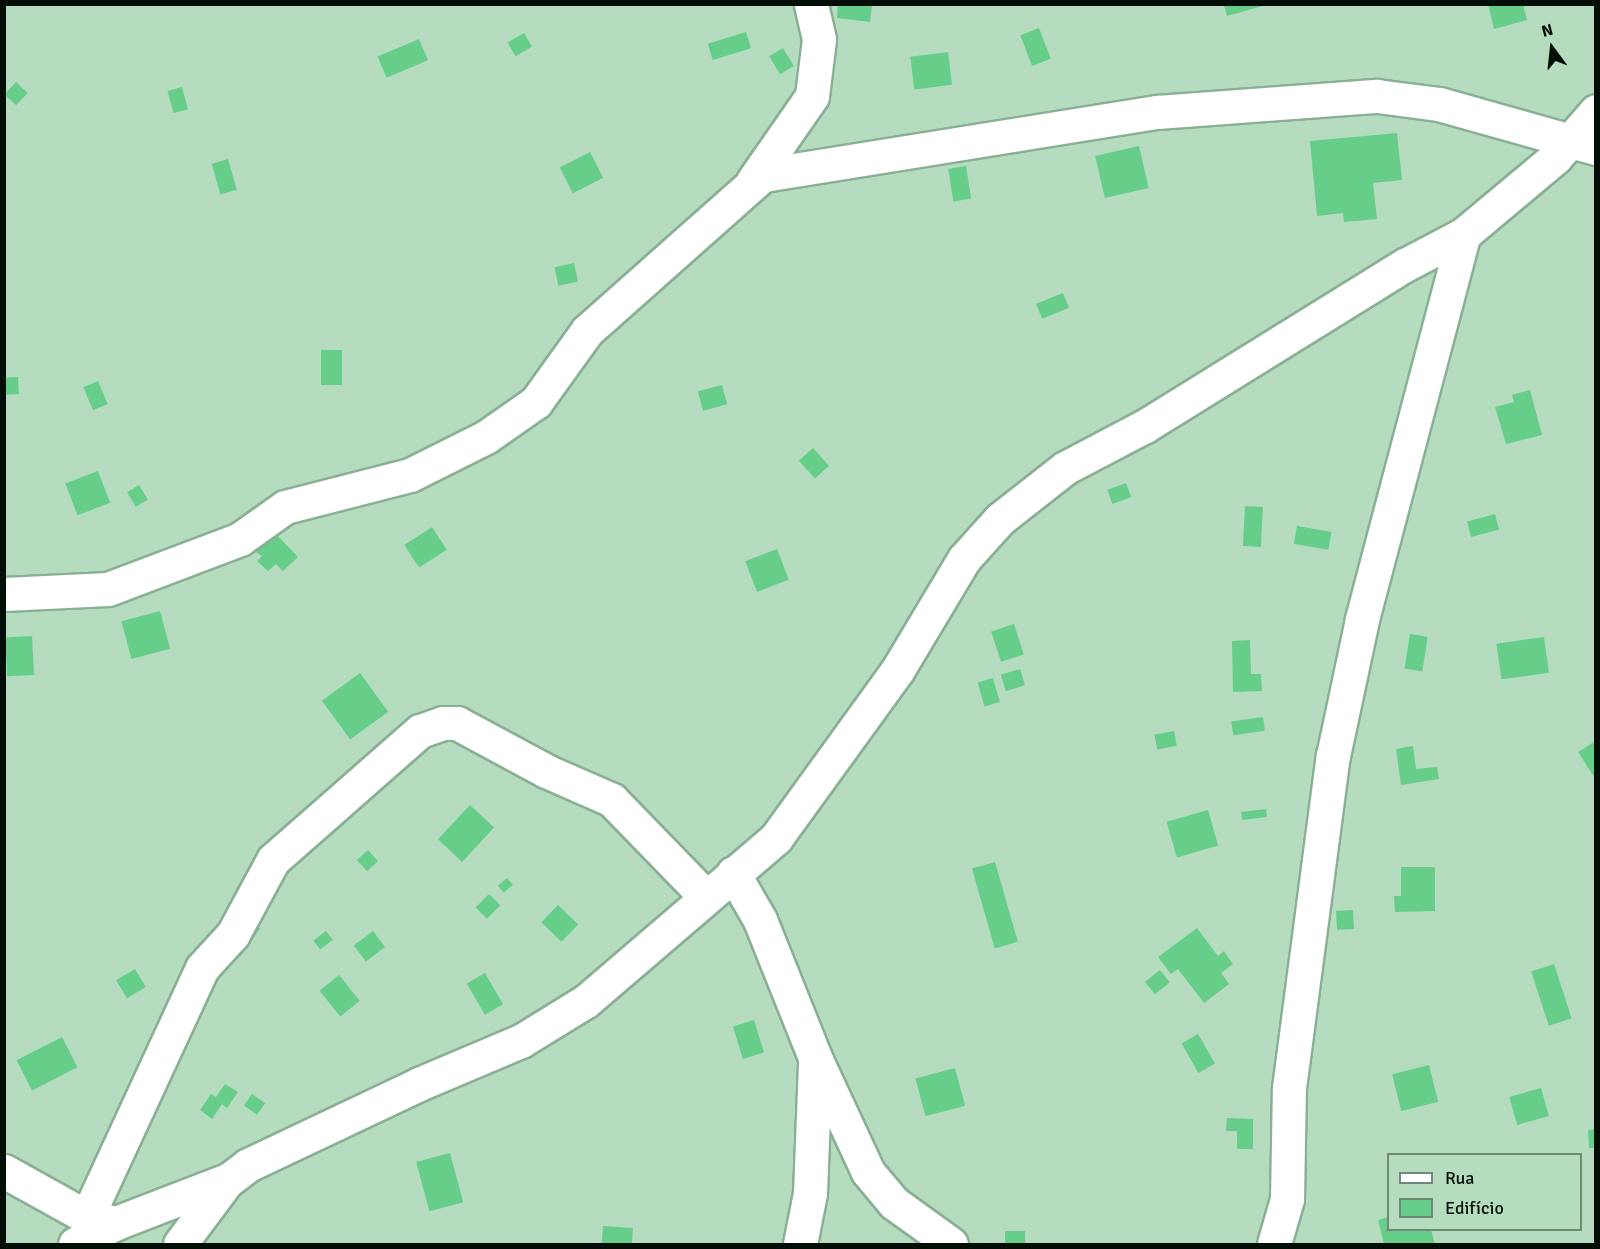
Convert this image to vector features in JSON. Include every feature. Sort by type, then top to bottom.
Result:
[{"type":"street","points":[[4,594],[108,590],[240,539],[285,507],[410,475],[486,437],[536,402],[587,332],[753,181],[812,96],[819,39],[811,4]]},
{"type":"street","points":[[753,181],[802,166],[1157,112],[1377,96],[1439,104],[1583,144]]},
{"type":"street","points":[[93,1228],[227,1180],[279,1150],[546,1027],[630,965],[733,873],[776,838],[836,760],[897,671],[964,559],[1000,519],[1065,468],[1145,426],[1405,265],[1464,234],[1583,144],[1596,111]]},
{"type":"street","points":[[1274,1245],[1287,1199],[1289,1088],[1333,756],[1362,619],[1464,234]]},
{"type":"street","points":[[93,1228],[202,968],[233,934],[273,860],[310,823],[420,731],[443,723],[457,723],[546,771],[612,800],[706,897]]},
{"type":"street","points":[[733,873],[760,920],[816,1060],[868,1173],[894,1203],[951,1245]]},
{"type":"street","points":[[800,1245],[810,1193],[816,1060]]},
{"type":"street","points":[[4,1171],[93,1228]]},
{"type":"street","points":[[180,1245],[227,1180]]},
{"type":"building","points":[[838,4],[872,4],[870,22],[837,18]]},
{"type":"building","points":[[1488,4],[1523,4],[1527,20],[1494,29]]},
{"type":"building","points":[[1224,5],[1266,5],[1227,16]]},
{"type":"building","points":[[1039,28],[1051,59],[1032,66],[1020,35]]},
{"type":"building","points":[[746,32],[751,48],[713,60],[708,44]]},
{"type":"building","points":[[524,33],[532,47],[516,56],[508,42]]},
{"type":"building","points":[[419,39],[428,60],[387,78],[378,57]]},
{"type":"building","points":[[783,48],[794,66],[780,74],[769,56]]},
{"type":"building","points":[[948,52],[952,85],[914,89],[910,57]]},
{"type":"building","points":[[16,82],[28,93],[16,105],[4,94]]},
{"type":"building","points":[[182,87],[188,109],[173,113],[168,91]]},
{"type":"building","points":[[1397,133],[1402,180],[1373,183],[1377,219],[1344,222],[1343,213],[1317,216],[1310,141]]},
{"type":"building","points":[[1139,146],[1149,188],[1105,198],[1095,156]]},
{"type":"building","points":[[590,152],[603,178],[573,193],[560,167]]},
{"type":"building","points":[[228,159],[237,190],[220,194],[212,164]]},
{"type":"building","points":[[966,166],[971,199],[953,201],[948,169]]},
{"type":"building","points":[[574,263],[578,282],[558,286],[554,267]]},
{"type":"building","points":[[1063,293],[1069,308],[1042,319],[1036,304]]},
{"type":"building","points":[[321,350],[342,350],[342,385],[321,385]]},
{"type":"building","points":[[18,377],[19,394],[5,395],[4,378]]},
{"type":"building","points":[[98,381],[108,404],[93,410],[83,387]]},
{"type":"building","points":[[722,385],[727,404],[703,411],[698,391]]},
{"type":"building","points":[[1530,390],[1542,435],[1506,444],[1495,407],[1514,402],[1512,395]]},
{"type":"building","points":[[813,448],[829,466],[815,479],[799,461]]},
{"type":"building","points":[[98,471],[110,503],[78,515],[65,484]]},
{"type":"building","points":[[1126,483],[1131,497],[1112,504],[1107,490]]},
{"type":"building","points":[[139,485],[148,500],[136,507],[127,492]]},
{"type":"building","points":[[1245,506],[1263,507],[1261,547],[1243,546]]},
{"type":"building","points":[[1495,514],[1499,529],[1471,537],[1467,522]]},
{"type":"building","points":[[1297,526],[1331,532],[1328,550],[1294,544]]},
{"type":"building","points":[[432,527],[447,550],[419,568],[404,545]]},
{"type":"building","points":[[275,533],[298,557],[283,571],[276,564],[268,571],[257,561],[262,556],[256,552]]},
{"type":"building","points":[[777,549],[789,580],[757,592],[745,561]]},
{"type":"building","points":[[160,611],[170,649],[131,659],[121,621]]},
{"type":"building","points":[[1014,624],[1024,654],[1001,662],[991,631]]},
{"type":"building","points":[[1410,634],[1428,637],[1422,671],[1405,669]]},
{"type":"building","points":[[32,636],[34,675],[7,676],[5,637]]},
{"type":"building","points":[[1544,637],[1549,673],[1501,679],[1496,644]]},
{"type":"building","points":[[1250,640],[1251,674],[1261,674],[1262,691],[1233,692],[1232,641]]},
{"type":"building","points":[[1020,669],[1025,685],[1006,691],[1001,675]]},
{"type":"building","points":[[360,673],[388,712],[350,739],[322,701]]},
{"type":"building","points":[[993,678],[1000,702],[985,706],[978,682]]},
{"type":"building","points":[[1263,717],[1265,731],[1233,735],[1231,721]]},
{"type":"building","points":[[1174,731],[1177,746],[1157,750],[1154,735]]},
{"type":"building","points":[[1596,743],[1596,780],[1578,752]]},
{"type":"building","points":[[1413,746],[1416,769],[1437,767],[1439,779],[1401,785],[1396,749]]},
{"type":"building","points":[[470,805],[494,828],[462,862],[438,839]]},
{"type":"building","points":[[1266,809],[1267,817],[1242,820],[1241,812]]},
{"type":"building","points":[[1208,810],[1218,846],[1177,857],[1167,822]]},
{"type":"building","points":[[368,850],[378,861],[367,871],[357,860]]},
{"type":"building","points":[[995,862],[1018,942],[995,948],[972,869]]},
{"type":"building","points":[[1401,867],[1435,867],[1435,911],[1395,912],[1394,896],[1401,896]]},
{"type":"building","points":[[507,878],[513,885],[504,893],[498,886]]},
{"type":"building","points":[[489,894],[500,905],[487,919],[476,907]]},
{"type":"building","points":[[558,905],[578,924],[561,942],[541,922]]},
{"type":"building","points":[[1353,910],[1354,929],[1337,930],[1336,911]]},
{"type":"building","points":[[247,919],[260,928],[241,956],[227,947]]},
{"type":"building","points":[[1197,928],[1218,956],[1224,951],[1233,964],[1221,973],[1229,984],[1204,1003],[1178,969],[1171,974],[1158,957]]},
{"type":"building","points":[[326,931],[333,940],[320,950],[313,941]]},
{"type":"building","points":[[373,931],[385,947],[366,961],[354,945]]},
{"type":"building","points":[[1554,964],[1572,1018],[1549,1026],[1531,971]]},
{"type":"building","points":[[135,969],[146,987],[127,998],[116,980]]},
{"type":"building","points":[[1160,970],[1170,983],[1155,994],[1145,982]]},
{"type":"building","points":[[485,973],[503,1004],[485,1015],[467,983]]},
{"type":"building","points":[[339,975],[360,1001],[340,1016],[320,991]]},
{"type":"building","points":[[754,1020],[764,1053],[743,1059],[733,1026]]},
{"type":"building","points":[[1198,1034],[1215,1063],[1199,1073],[1182,1044]]},
{"type":"building","points":[[62,1037],[77,1067],[32,1090],[17,1060]]},
{"type":"building","points":[[1429,1065],[1438,1102],[1401,1111],[1392,1074]]},
{"type":"building","points":[[955,1068],[965,1106],[925,1116],[915,1079]]},
{"type":"building","points":[[225,1084],[238,1092],[227,1108],[222,1104],[212,1119],[200,1110],[211,1094],[216,1097]]},
{"type":"building","points":[[1541,1088],[1549,1116],[1517,1125],[1509,1097]]},
{"type":"building","points":[[252,1094],[265,1103],[257,1115],[244,1105]]},
{"type":"building","points":[[1227,1118],[1253,1119],[1253,1149],[1237,1149],[1237,1131],[1226,1131]]},
{"type":"building","points":[[1596,1129],[1596,1148],[1589,1148],[1588,1130]]},
{"type":"building","points":[[450,1153],[463,1202],[429,1211],[416,1162]]},
{"type":"building","points":[[1387,1217],[1387,1231],[1431,1231],[1435,1244],[1384,1244],[1378,1220]]},
{"type":"building","points":[[603,1226],[633,1228],[632,1244],[602,1244]]},
{"type":"building","points":[[1005,1231],[1025,1231],[1025,1244],[1005,1244]]}]
